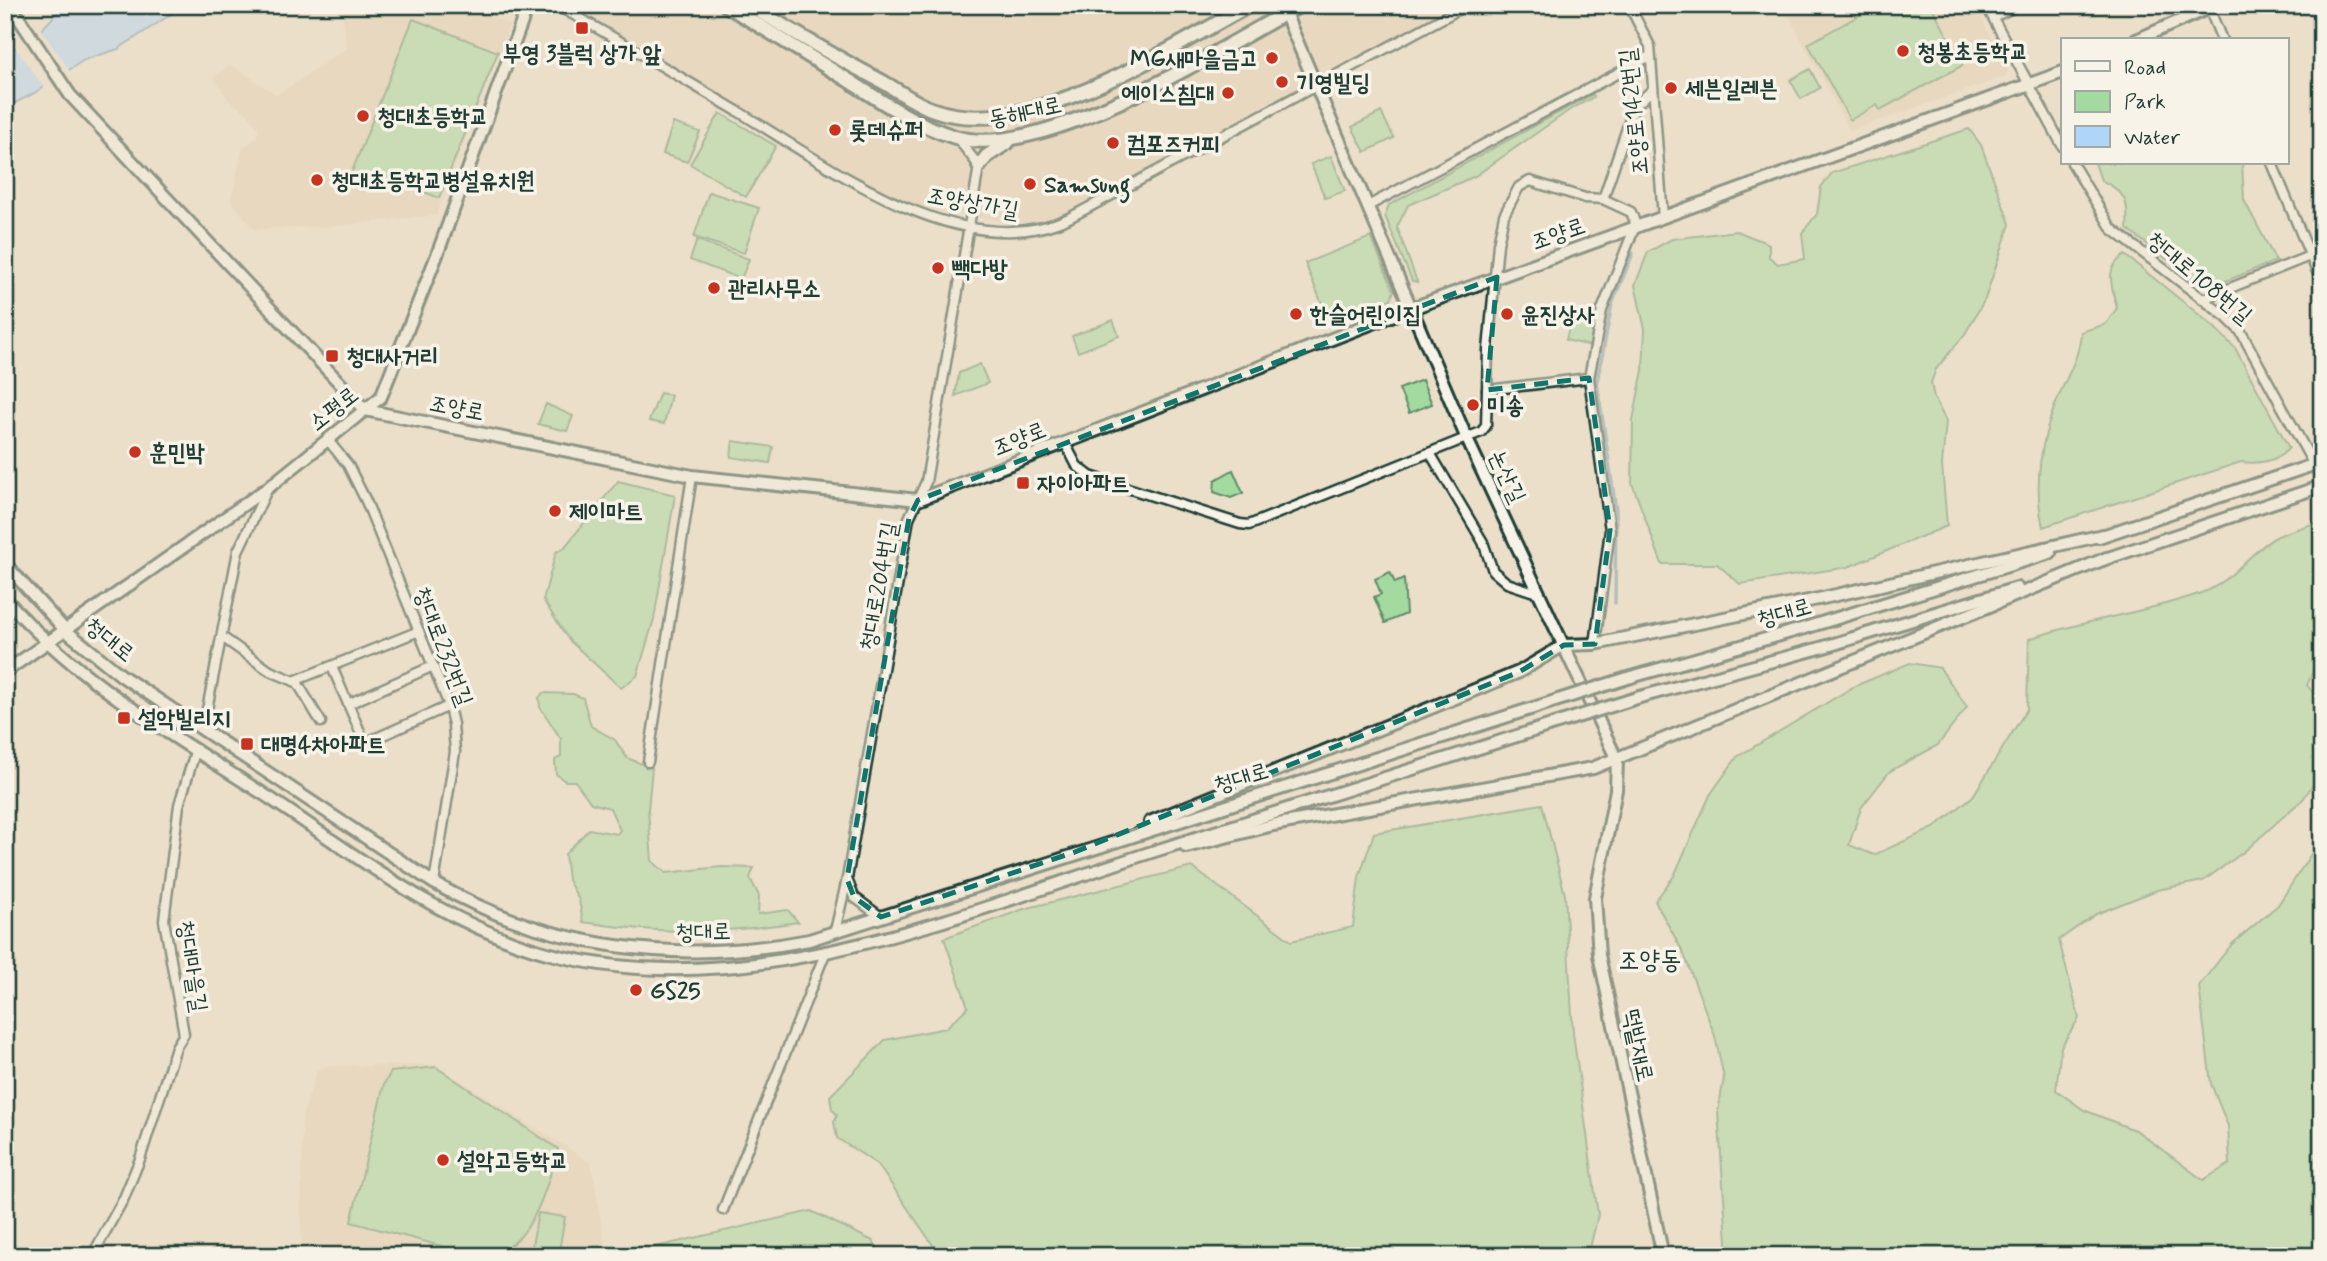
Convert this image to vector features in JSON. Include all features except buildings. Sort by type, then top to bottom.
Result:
[{"type":"main road","name":"동해대로","points":[[726,5],[912,119],[956,137],[979,142],[1015,138],[1060,128],[1300,5]]},
{"type":"main road","name":"동해대로","points":[[748,5],[810,43],[934,110],[965,116],[997,117],[1026,112],[1080,92],[1250,5]]},
{"type":"main road","points":[[979,166],[987,156],[1015,138]]},
{"type":"street","points":[[10,5],[70,95],[365,410]]},
{"type":"street","name":"소평로","points":[[5,672],[268,487],[365,410],[386,389],[528,5]]},
{"type":"street","name":"조양상가길","points":[[556,5],[881,197],[913,211],[970,226],[1014,232],[1055,225],[1467,5]]},
{"type":"street","name":"조양로142번길","points":[[1629,5],[1648,42],[1663,218]]},
{"type":"street","points":[[1986,5],[2061,142]]},
{"type":"street","points":[[1993,17],[2019,5]]},
{"type":"street","points":[[2141,38],[2213,7],[2221,38]]},
{"type":"street","name":"논산길","points":[[1284,13],[1467,439],[1617,760]]},
{"type":"street","points":[[1368,206],[1650,56]]},
{"type":"street","name":"조양로","points":[[365,410],[692,476],[918,500],[1413,308],[2061,73]]},
{"type":"street","points":[[1603,199],[1634,107],[1653,89]]},
{"type":"street","points":[[956,137],[979,166]]},
{"type":"street","name":"청대로108번길","points":[[2073,164],[2112,229],[2203,299],[2245,338],[2318,464]]},
{"type":"street","points":[[2272,164],[2322,284]]},
{"type":"street","name":"청대로204번길","points":[[835,932],[847,879],[909,518],[927,479],[979,166]]},
{"type":"street","points":[[1467,439],[1485,429],[1488,343],[1497,277],[1498,244],[1504,215],[1520,187],[1530,181],[1585,198],[1603,199],[1631,212],[1636,228],[1602,310],[1589,378],[1611,530],[1595,644]]},
{"type":"street","points":[[2203,299],[2308,254],[2322,251]]},
{"type":"street","points":[[1488,390],[1589,378]]},
{"type":"street","name":"청대로232번길","points":[[327,439],[348,465],[366,501],[449,706],[454,752],[434,883]]},
{"type":"street","name":"조양로","points":[[1065,443],[1077,466],[1090,476],[1244,525],[1467,439]]},
{"type":"street","points":[[1430,453],[1483,542],[1493,571],[1507,583],[1540,594]]},
{"type":"street","name":"청대로","points":[[5,564],[65,630],[122,676],[434,883],[525,925],[569,938],[622,948],[676,953],[728,952],[801,941],[835,932],[1075,852],[1631,677],[1910,597],[2318,464]]},
{"type":"street","points":[[648,762],[692,476]]},
{"type":"street","points":[[196,749],[203,730],[239,551],[254,512],[268,487]]},
{"type":"street","name":"청대로","points":[[5,598],[47,642],[98,685],[434,906],[526,946],[573,959],[619,966],[707,969],[772,963],[900,933],[1640,697],[1824,647],[2322,487]]},
{"type":"street","points":[[1075,852],[1518,671],[1564,645],[1595,644],[1823,598],[2103,535]]},
{"type":"street","points":[[1085,873],[1273,825],[1593,768],[2106,558]]},
{"type":"street","points":[[294,681],[419,631]]},
{"type":"street","points":[[222,636],[270,671],[294,681],[321,722]]},
{"type":"street","points":[[348,704],[433,666]]},
{"type":"street","points":[[332,667],[365,743],[449,706]]},
{"type":"street","name":"청대마을길","points":[[92,1256],[134,1174],[176,1055],[176,1046],[184,1034],[164,920],[178,805],[196,749]]},
{"type":"street","name":"떡밭재로","points":[[1617,760],[1616,790],[1595,898],[1599,955],[1663,1256]]},
{"type":"street","points":[[847,879],[854,897],[881,917]]},
{"type":"street","points":[[723,1210],[835,932]]},
{"type":"street","points":[[619,966],[622,948]]},
{"type":"highlighted area","points":[[1497,277],[1487,390],[1589,378],[1610,530],[1595,644],[1564,645],[1519,672],[1075,852],[881,917],[854,897],[847,879],[909,518],[918,500]]},
{"type":"shaded area","name":"청대초등학교","points":[[353,5],[465,5],[510,25],[436,215],[325,227],[254,229],[231,201],[243,148],[257,137],[258,128],[248,114],[229,100],[213,77],[229,66],[234,67],[277,95],[347,48],[342,12]]},
{"type":"shaded area","points":[[569,5],[1453,5],[1067,213],[1024,224],[918,207],[876,188]]},
{"type":"shaded area","name":"청봉초등학교","points":[[1783,5],[1974,5],[2008,69],[2006,76],[1850,131]]},
{"type":"shaded area","name":"설악고등학교","points":[[435,1065],[591,1163],[607,1256],[301,1256],[302,1117],[317,1071],[327,1066]]},
{"type":"green space","points":[[1878,5],[1931,5],[1963,65],[1880,110],[1877,105],[1850,120],[1808,44]]},
{"type":"green space","points":[[413,19],[498,52],[439,198],[385,176],[381,186],[351,174]]},
{"type":"green space","points":[[1810,69],[1820,88],[1801,99],[1790,80]]},
{"type":"green space","points":[[1593,94],[1594,97],[1571,109],[1475,176],[1408,205],[1397,227],[1417,282],[1412,281],[1385,216],[1389,205]]},
{"type":"green space","points":[[1381,112],[1394,138],[1365,152],[1352,127]]},
{"type":"green space","points":[[720,113],[776,146],[746,197],[690,164]]},
{"type":"green space","points":[[673,123],[700,132],[687,162],[663,154]]},
{"type":"green space","points":[[1969,129],[1981,145],[2010,224],[1985,299],[1965,334],[1936,369],[1931,383],[1934,398],[1946,421],[1942,465],[1947,526],[1848,567],[1740,584],[1717,564],[1662,564],[1632,483],[1633,420],[1643,370],[1645,329],[1635,285],[1648,252],[1672,239],[1737,231],[1769,244],[1769,257],[1778,264],[1805,259],[1802,233],[1817,214],[1821,187],[1832,173]]},
{"type":"green space","points":[[1631,134],[1639,137],[1634,154],[1624,153]]},
{"type":"green space","points":[[1331,156],[1345,191],[1325,198],[1311,164]]},
{"type":"green space","points":[[2095,164],[2242,164],[2244,200],[2276,261],[2218,284],[2198,283],[2127,229],[2124,198],[2116,189],[2101,180]]},
{"type":"green space","points":[[709,192],[759,208],[744,253],[694,237]]},
{"type":"green space","points":[[1371,237],[1394,291],[1391,299],[1330,323],[1305,263]]},
{"type":"green space","points":[[697,240],[749,259],[741,279],[690,260]]},
{"type":"green space","points":[[2125,255],[2213,326],[2235,348],[2289,448],[2273,459],[2254,463],[2241,462],[2043,527],[2039,478],[2047,429],[2076,358],[2081,332],[2106,324],[2117,308],[2111,272],[2118,260]]},
{"type":"green space","points":[[1571,318],[1595,322],[1590,346],[1566,340]]},
{"type":"green space","points":[[1113,320],[1119,336],[1078,352],[1072,336]]},
{"type":"green space","points":[[980,364],[988,383],[955,396],[959,373]]},
{"type":"green space","points":[[1422,380],[1432,404],[1409,413],[1399,389]]},
{"type":"green space","points":[[660,393],[671,395],[664,424],[649,421]]},
{"type":"green space","points":[[546,404],[573,416],[567,431],[538,424]]},
{"type":"green space","points":[[733,441],[773,447],[770,463],[731,457]]},
{"type":"green space","points":[[1233,470],[1243,493],[1231,498],[1214,492],[1215,480]]},
{"type":"green space","points":[[618,481],[675,495],[654,619],[637,676],[621,688],[569,640],[543,600],[556,552],[564,548]]},
{"type":"green space","points":[[2322,521],[2322,650],[2307,685],[2322,704],[2322,771],[2303,799],[2245,851],[2203,881],[2157,890],[2096,914],[2059,940],[2079,1018],[2061,1047],[2056,1090],[2084,1110],[2137,1131],[2203,1180],[2230,1164],[2228,1126],[2211,1084],[2199,986],[2232,944],[2278,905],[2311,854],[2322,847],[2322,1256],[1728,1256],[1718,1111],[1724,1078],[1715,1036],[1683,952],[1655,901],[1674,876],[1710,795],[1737,757],[1855,686],[1910,663],[1940,668],[1967,707],[1938,745],[1890,771],[1861,808],[1849,845],[1874,855],[1934,828],[1973,796],[2027,709],[2029,639],[2204,592],[2224,581],[2276,537]]},
{"type":"green space","points":[[1390,572],[1395,583],[1404,579],[1406,614],[1385,623],[1374,597],[1381,594],[1375,579]]},
{"type":"green space","points":[[543,693],[573,694],[583,698],[591,726],[615,740],[627,758],[652,768],[648,810],[652,861],[666,873],[721,867],[754,868],[750,878],[759,896],[758,914],[788,910],[798,922],[743,929],[691,931],[638,929],[583,922],[579,900],[568,880],[565,854],[589,829],[617,834],[620,830],[610,808],[591,803],[575,781],[565,781],[556,774],[555,760],[561,757],[561,739],[540,707],[539,698]]},
{"type":"green space","points":[[1542,804],[1565,895],[1573,1033],[1598,1215],[1588,1256],[936,1256],[935,1248],[878,1165],[837,1138],[834,1122],[837,1115],[832,1109],[830,1096],[885,1040],[946,1028],[968,1007],[944,938],[1024,909],[1192,867],[1291,941],[1353,927],[1359,877],[1374,833]]},
{"type":"green space","points":[[436,1067],[558,1149],[534,1217],[512,1245],[497,1253],[479,1256],[351,1222],[384,1084],[391,1072]]},
{"type":"green space","points":[[811,1211],[873,1241],[882,1256],[633,1256],[634,1252]]},
{"type":"green space","points":[[538,1213],[565,1217],[558,1256],[530,1256]]},
{"type":"water","points":[[64,5],[185,5],[118,49],[84,60],[33,94],[5,108],[5,53],[36,36]]},
{"type":"pier","points":[[40,28],[71,73],[45,89],[13,44]]},
{"type":"waterway","points":[[1615,603],[1616,510],[1597,382],[1612,304],[1633,253]]},
{"type":"place","name":"부영 3블럭 상가 앞","points":[[582,28]]},
{"type":"place","name":"청봉초등학교","points":[[1903,51]]},
{"type":"place","name":"MG새마을금고","points":[[1272,58]]},
{"type":"place","name":"기영빌딩","points":[[1282,82]]},
{"type":"place","name":"세븐일레븐","points":[[1671,88]]},
{"type":"place","name":"에이스침대","points":[[1228,93]]},
{"type":"place","name":"청대초등학교","points":[[363,116]]},
{"type":"place","name":"롯데슈퍼","points":[[835,130]]},
{"type":"place","name":"컴포즈커피","points":[[1113,143]]},
{"type":"place","name":"청대초등학교병설유치원","points":[[317,180]]},
{"type":"place","name":"Samsung","points":[[1030,184]]},
{"type":"place","name":"빽다방","points":[[938,268]]},
{"type":"place","name":"관리사무소","points":[[714,288]]},
{"type":"place","name":"한슬어린이집","points":[[1296,314]]},
{"type":"place","name":"윤진상사","points":[[1507,314]]},
{"type":"place","name":"청대사거리","points":[[332,356]]},
{"type":"place","name":"미송","points":[[1473,405]]},
{"type":"place","name":"훈민박","points":[[135,452]]},
{"type":"place","name":"자이아파트","points":[[1023,483]]},
{"type":"place","name":"제이마트","points":[[555,511]]},
{"type":"place","name":"설악빌리지","points":[[124,718]]},
{"type":"place","name":"대명4차아파트","points":[[247,744]]},
{"type":"place","name":"GS25","points":[[636,990]]},
{"type":"place","name":"설악고등학교","points":[[443,1160]]},
{"type":"district","name":"조양동","points":[[1650,959]]}]
